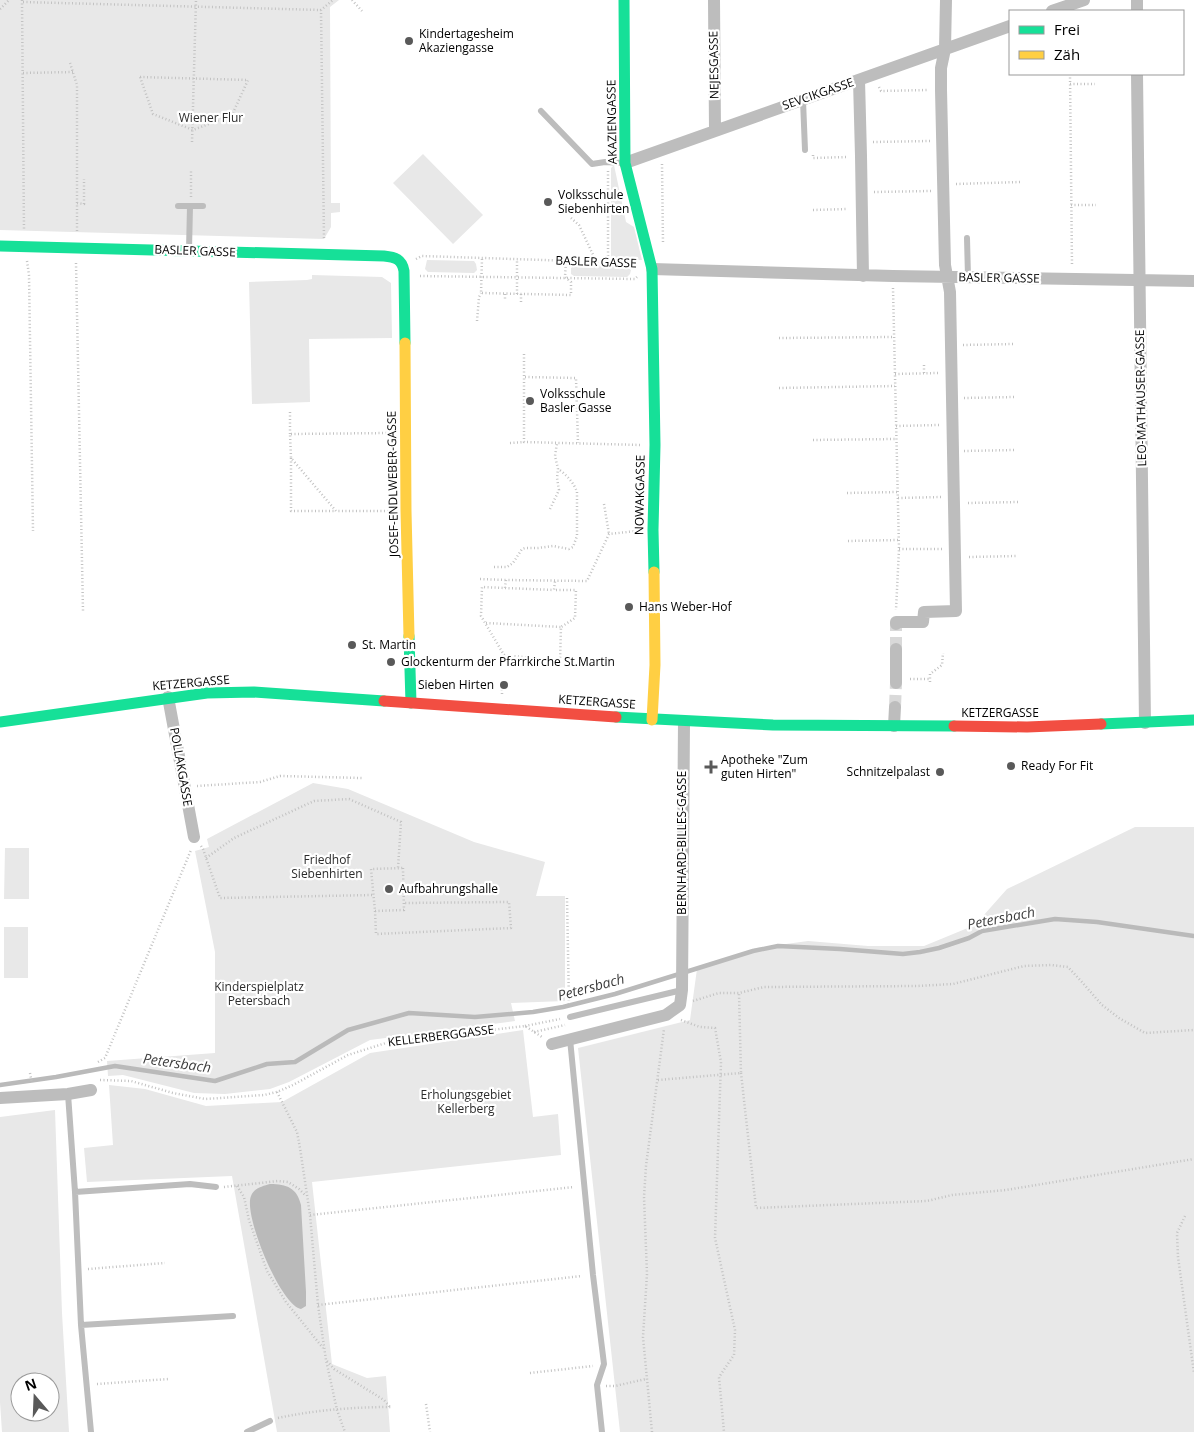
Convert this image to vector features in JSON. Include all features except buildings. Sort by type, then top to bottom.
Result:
[{"type":"street","name":"AKAZIENGASSE","points":[[624,0],[625,163],[657,270]]},
{"type":"street","name":"NEJESGASSE","points":[[714,0],[715,131]]},
{"type":"street","points":[[896,623],[924,622],[924,612],[956,611],[950,292],[945,265],[941,68],[946,49],[946,0]]},
{"type":"street","points":[[1055,10],[1084,0]]},
{"type":"street","name":"SEVCIKGASSE","points":[[625,163],[1009,26]]},
{"type":"street","name":"LEO-MATHAUSER-GASSE","points":[[1137,75],[1145,723]]},
{"type":"street","points":[[858,80],[862,156],[863,276]]},
{"type":"street","name":"BASLER GASSE","points":[[0,246],[392,256],[400,261],[404,270]]},
{"type":"street","name":"JOSEF-ENDLWEBER-GASSE","points":[[404,270],[406,511],[411,703]]},
{"type":"street","name":"BASLER GASSE","points":[[657,270],[863,276],[1194,281]]},
{"type":"street","name":"NOWAKGASSE","points":[[652,720],[655,665],[653,530],[657,270]]},
{"type":"street","points":[[896,649],[896,681]]},
{"type":"street","name":"KETZERGASSE","points":[[0,722],[168,697],[207,693],[254,692],[652,720],[773,725],[1027,727],[1194,720]]},
{"type":"street","name":"POLLAKGASSE","points":[[168,697],[194,837]]},
{"type":"street","points":[[894,726],[895,707]]},
{"type":"street","name":"BERNHARD-BILLES-GASSE","points":[[682,990],[684,722]]},
{"type":"street","points":[[552,1044],[666,1015],[680,1005],[682,990]]},
{"type":"street","points":[[0,1098],[68,1094],[95,1085]]},
{"type":"lane","points":[[803,100],[805,150]]},
{"type":"lane","points":[[541,111],[592,164],[608,162],[625,163]]},
{"type":"lane","points":[[178,206],[203,206]]},
{"type":"lane","points":[[189,250],[190,206]]},
{"type":"lane","points":[[967,238],[968,278]]},
{"type":"lane","points":[[570,1017],[682,990]]},
{"type":"lane","points":[[570,1039],[593,1275],[604,1364],[597,1385],[602,1432]]},
{"type":"lane","points":[[68,1094],[76,1192],[85,1385],[91,1432]]},
{"type":"lane","points":[[76,1192],[190,1184],[216,1187]]},
{"type":"lane","points":[[81,1325],[233,1316]]},
{"type":"lane","points":[[247,1432],[270,1421]]},
{"type":"path","points":[[0,9],[9,0]]},
{"type":"path","points":[[192,142],[196,0]]},
{"type":"path","points":[[33,531],[29,275],[24,246],[22,1],[321,10],[333,0]]},
{"type":"path","points":[[352,0],[362,11]]},
{"type":"path","points":[[321,10],[324,254]]},
{"type":"path","points":[[70,63],[77,85],[78,203],[76,271],[83,611]]},
{"type":"path","points":[[23,73],[73,72]]},
{"type":"path","points":[[873,75],[881,91],[942,90]]},
{"type":"path","points":[[1070,75],[1072,280]]},
{"type":"path","points":[[140,77],[194,78],[248,80],[232,115],[193,130],[153,114],[140,77]]},
{"type":"path","points":[[1070,84],[1095,84]]},
{"type":"path","points":[[861,143],[943,141]]},
{"type":"path","points":[[805,150],[813,149],[813,158],[862,156]]},
{"type":"path","points":[[404,270],[482,277],[634,279],[657,270],[662,150]]},
{"type":"path","points":[[608,162],[608,262]]},
{"type":"path","points":[[190,206],[191,171]]},
{"type":"path","points":[[78,203],[84,204],[84,179]]},
{"type":"path","points":[[862,193],[1020,182]]},
{"type":"path","points":[[1071,205],[1096,205]]},
{"type":"path","points":[[813,210],[862,209]]},
{"type":"path","points":[[571,218],[579,225],[596,261]]},
{"type":"path","name":"BASLER GASSE","points":[[404,270],[422,256],[640,263],[657,270]]},
{"type":"path","points":[[477,321],[481,293],[482,258]]},
{"type":"path","points":[[516,294],[517,259]]},
{"type":"path","points":[[565,277],[566,260]]},
{"type":"path","points":[[893,276],[899,540],[896,623]]},
{"type":"path","points":[[481,293],[571,295],[571,282],[565,277]]},
{"type":"path","points":[[505,294],[505,301]]},
{"type":"path","points":[[521,302],[522,294]]},
{"type":"path","points":[[779,338],[894,337]]},
{"type":"path","points":[[951,345],[1014,344]]},
{"type":"path","points":[[524,354],[524,442]]},
{"type":"path","points":[[924,365],[924,374]]},
{"type":"path","points":[[895,374],[952,373]]},
{"type":"path","points":[[525,377],[576,378],[578,444]]},
{"type":"path","points":[[779,388],[895,386]]},
{"type":"path","points":[[952,398],[1015,397]]},
{"type":"path","points":[[290,412],[291,512],[406,511]]},
{"type":"path","points":[[896,426],[953,425]]},
{"type":"path","points":[[290,434],[405,432]]},
{"type":"path","points":[[813,440],[896,439]]},
{"type":"path","points":[[510,443],[655,446]]},
{"type":"path","points":[[550,509],[559,490],[558,468],[555,456],[556,443]]},
{"type":"path","points":[[953,451],[1015,450]]},
{"type":"path","points":[[291,458],[336,511]]},
{"type":"path","points":[[494,567],[507,567],[513,563],[522,549],[525,548],[553,546],[569,549],[573,547],[577,536],[576,492],[575,487],[558,468]]},
{"type":"path","points":[[846,493],[898,492]]},
{"type":"path","points":[[898,498],[1019,502]]},
{"type":"path","points":[[480,578],[587,581],[609,534],[604,504]]},
{"type":"path","points":[[609,534],[653,530]]},
{"type":"path","points":[[848,541],[899,540]]},
{"type":"path","points":[[899,549],[1017,556]]},
{"type":"path","points":[[505,588],[506,580]]},
{"type":"path","points":[[554,590],[555,581]]},
{"type":"path","points":[[486,623],[561,628],[575,618],[576,590],[482,587],[481,616],[504,655],[503,660]]},
{"type":"path","points":[[504,655],[560,661],[561,628]]},
{"type":"path","points":[[896,681],[930,681],[930,674],[942,665],[943,653]]},
{"type":"path","points":[[183,780],[198,787],[260,782],[280,776],[362,778]]},
{"type":"path","points":[[206,858],[234,838],[314,801],[349,799],[401,822],[398,868]]},
{"type":"path","points":[[194,837],[203,848],[220,898],[373,895]]},
{"type":"path","points":[[98,1062],[105,1058],[187,862],[194,837]]},
{"type":"path","points":[[375,911],[404,910],[402,868],[371,869],[376,934],[511,928],[509,902],[404,903]]},
{"type":"path","points":[[567,898],[568,1000]]},
{"type":"path","points":[[680,1005],[719,993],[739,993],[764,987],[953,984],[1024,966],[1052,965],[1068,967],[1102,1005],[1145,1033],[1194,1030]]},
{"type":"path","points":[[739,993],[741,1073],[756,1208],[928,1200],[952,1195],[1006,1190],[1194,1159]]},
{"type":"path","points":[[652,1432],[643,1337],[647,1274],[644,1198],[646,1166],[666,1015],[700,1027],[715,1028],[721,1062],[715,1238],[735,1330],[734,1355],[719,1377],[724,1432]]},
{"type":"path","name":"KELLERBERGGASSE","points":[[95,1085],[131,1081],[173,1093],[205,1099],[264,1095],[293,1085],[348,1055],[389,1042],[525,1026],[570,1017]]},
{"type":"path","points":[[525,1026],[552,1044]]},
{"type":"path","points":[[30,1072],[32,1088]]},
{"type":"path","points":[[658,1080],[741,1073]]},
{"type":"path","points":[[277,1092],[297,1132],[310,1216],[324,1349],[337,1410],[344,1432]]},
{"type":"path","points":[[216,1187],[278,1181],[288,1182],[307,1197]]},
{"type":"path","points":[[310,1216],[585,1185]]},
{"type":"path","points":[[237,1186],[244,1197],[249,1220],[267,1271],[286,1302],[324,1349]]},
{"type":"path","points":[[1185,1216],[1177,1233],[1178,1257],[1194,1373]]},
{"type":"path","points":[[79,1270],[165,1264]]},
{"type":"path","points":[[318,1305],[593,1275]]},
{"type":"path","points":[[270,1421],[300,1413],[391,1407],[384,1400],[334,1369],[326,1360]]},
{"type":"path","points":[[530,1374],[604,1364]]},
{"type":"path","points":[[85,1385],[169,1379]]},
{"type":"path","points":[[597,1385],[615,1386],[646,1379]]},
{"type":"path","points":[[426,1404],[430,1432]]},
{"type":"green space","name":"Wiener Flur","points":[[0,0],[339,0],[330,7],[331,203],[340,203],[340,212],[331,213],[331,227],[324,239],[0,230]]},
{"type":"green space","points":[[423,154],[483,215],[453,244],[393,183]]},
{"type":"green space","points":[[614,165],[626,222],[634,227],[642,260],[611,259],[611,168]]},
{"type":"green space","points":[[427,260],[474,261],[477,270],[474,273],[428,272],[425,269]]},
{"type":"green space","points":[[574,265],[626,266],[631,270],[627,277],[574,276],[571,274],[571,268]]},
{"type":"green space","points":[[312,275],[382,277],[391,283],[392,338],[309,339],[310,402],[252,404],[249,282],[307,280],[312,279]]},
{"type":"green space","points":[[313,783],[348,789],[474,842],[545,862],[536,896],[565,896],[565,1001],[511,1003],[515,1021],[370,1040],[289,1082],[270,1089],[225,1094],[194,1093],[123,1075],[108,1076],[107,1061],[215,1053],[215,952],[195,851],[209,847],[207,839]]},
{"type":"green space","points":[[1135,827],[1194,827],[1194,1432],[620,1432],[578,1048],[690,1020],[697,969],[756,948],[808,941],[868,946],[924,946],[975,925],[1007,889]]},
{"type":"green space","points":[[5,848],[29,848],[29,899],[4,899]]},
{"type":"green space","points":[[4,927],[28,927],[28,978],[4,978]]},
{"type":"green space","name":"Erholungsgebiet Kellerberg","points":[[523,1030],[533,1117],[558,1114],[561,1155],[312,1182],[332,1364],[367,1378],[386,1376],[390,1432],[277,1432],[232,1176],[87,1182],[84,1148],[113,1145],[109,1085],[145,1089],[206,1106],[282,1102],[370,1053]]},
{"type":"green space","points":[[55,1110],[62,1313],[69,1432],[2,1432],[0,1402],[0,1117]]},
{"type":"shaded area","points":[[270,1184],[290,1188],[297,1195],[301,1205],[306,1306],[301,1309],[293,1304],[274,1277],[258,1239],[253,1221],[250,1206],[252,1193],[256,1189]]},
{"type":"waterway","name":"Petersbach","points":[[0,1085],[115,1066],[215,1081],[267,1064],[295,1062],[348,1030],[409,1013],[475,1017],[533,1012],[563,1007],[615,994],[753,951],[778,946],[903,954],[939,948],[969,938],[982,931],[1055,919],[1097,922],[1194,936]]},
{"type":"tunnel","points":[[896,624],[896,649]]},
{"type":"tunnel","points":[[895,707],[896,683]]},
{"type":"traffic: fast","points":[[624,0],[625,163],[652,269],[655,445],[654,572]]},
{"type":"traffic: fast","points":[[0,246],[391,257],[400,261],[404,271],[405,343]]},
{"type":"traffic: fast","points":[[409,636],[411,703]]},
{"type":"traffic: fast","points":[[0,722],[207,693],[254,692],[384,701]]},
{"type":"traffic: fast","points":[[616,717],[773,725],[954,726]]},
{"type":"traffic: fast","points":[[1101,724],[1194,720]]},
{"type":"traffic: slow","points":[[405,343],[409,636]]},
{"type":"traffic: slow","points":[[652,720],[655,665],[654,572]]},
{"type":"traffic: jam","points":[[384,701],[616,717]]},
{"type":"traffic: jam","points":[[954,726],[1027,727],[1101,724]]},
{"type":"place","name":"Kindertagesheim Akaziengasse","points":[[409,41]]},
{"type":"place","name":"Volksschule Siebenhirten","points":[[548,202]]},
{"type":"place","name":"Volksschule Basler Gasse","points":[[530,401]]},
{"type":"place","name":"Hans Weber-Hof","points":[[629,607]]},
{"type":"place","name":"St. Martin","points":[[352,645]]},
{"type":"place","name":"Glockenturm der Pfarrkirche St.Martin","points":[[391,662]]},
{"type":"place","name":"Sieben Hirten","points":[[504,685]]},
{"type":"place","name":"Ready For Fit","points":[[1011,766]]},
{"type":"place","name":"Apotheke \"Zum guten Hirten\"","points":[[711,767]]},
{"type":"place","name":"Schnitzelpalast","points":[[940,772]]},
{"type":"place","name":"Aufbahrungshalle","points":[[389,889]]},
{"type":"park label","name":"Friedhof Siebenhirten","points":[[327,867]]},
{"type":"park label","name":"Kinderspielplatz Petersbach","points":[[259,994]]}]
